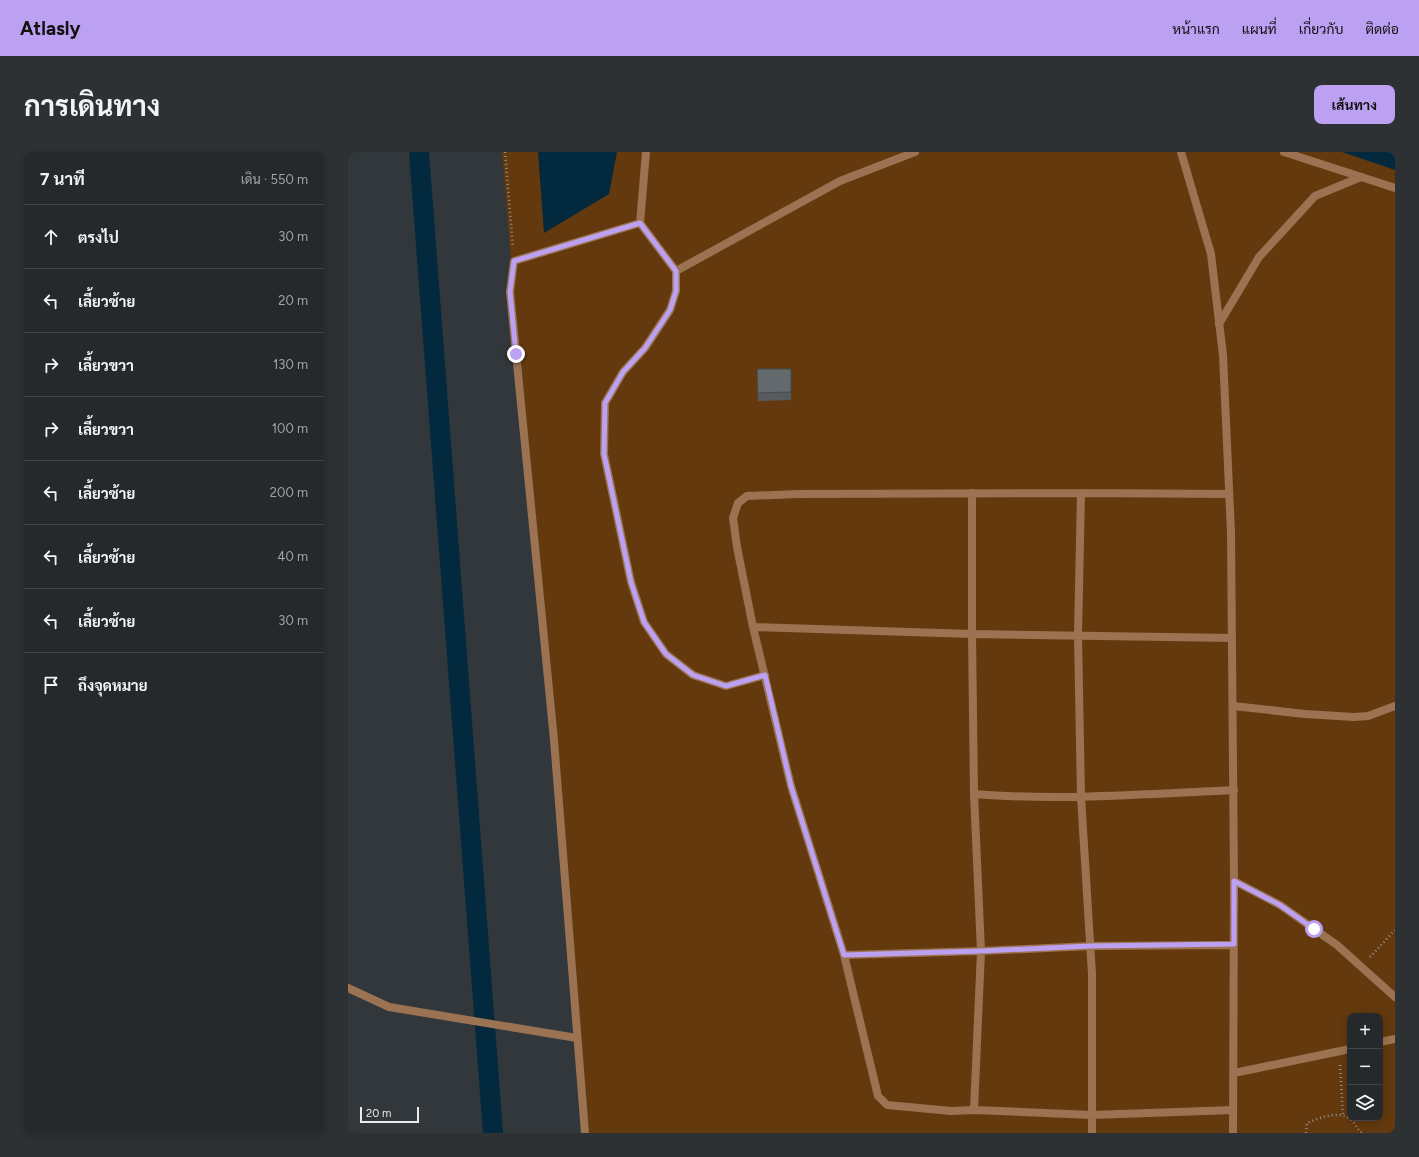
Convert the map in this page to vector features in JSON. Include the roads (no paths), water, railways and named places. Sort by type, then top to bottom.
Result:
[{"type":"street","points":[[646,152],[640,223],[676,271],[676,291],[670,310],[645,348],[623,372],[605,403],[604,454],[631,582],[644,622],[666,654],[693,675],[726,686],[765,675]]},
{"type":"street","points":[[676,271],[840,181],[915,152]]},
{"type":"street","points":[[1181,152],[1211,254],[1223,355],[1231,533],[1234,790],[1233,1133]]},
{"type":"street","points":[[1284,152],[1395,188]]},
{"type":"street","points":[[1219,324],[1259,256],[1316,196],[1361,177]]},
{"type":"street","points":[[585,1133],[554,740],[510,292],[514,261],[640,223]]},
{"type":"street","points":[[1229,494],[972,493],[798,494],[748,496],[738,504],[733,518],[737,547],[753,626],[791,786],[844,955],[878,1096],[882,1101],[887,1105],[898,1107],[1092,1115],[1234,1110]]},
{"type":"street","points":[[972,493],[974,794],[981,951],[974,1110]]},
{"type":"street","points":[[1081,493],[1078,635],[1081,797],[1092,974],[1092,1133]]},
{"type":"street","points":[[753,626],[972,634],[1232,638]]},
{"type":"street","points":[[1233,706],[1305,714],[1354,717],[1368,716],[1395,706]]},
{"type":"street","points":[[974,794],[1009,797],[1081,797],[1234,790]]},
{"type":"street","points":[[1234,881],[1280,905],[1337,945],[1395,997]]},
{"type":"street","points":[[844,955],[1090,946],[1234,944]]},
{"type":"street","points":[[348,988],[389,1007],[577,1038]]},
{"type":"street","points":[[1383,1041],[1395,1039]]},
{"type":"street","points":[[1234,1074],[1347,1050]]},
{"type":"water","points":[[538,152],[617,152],[609,194],[544,233]]},
{"type":"water","points":[[1342,152],[1395,152],[1395,170]]},
{"type":"waterway","points":[[419,152],[493,1133]]}]
